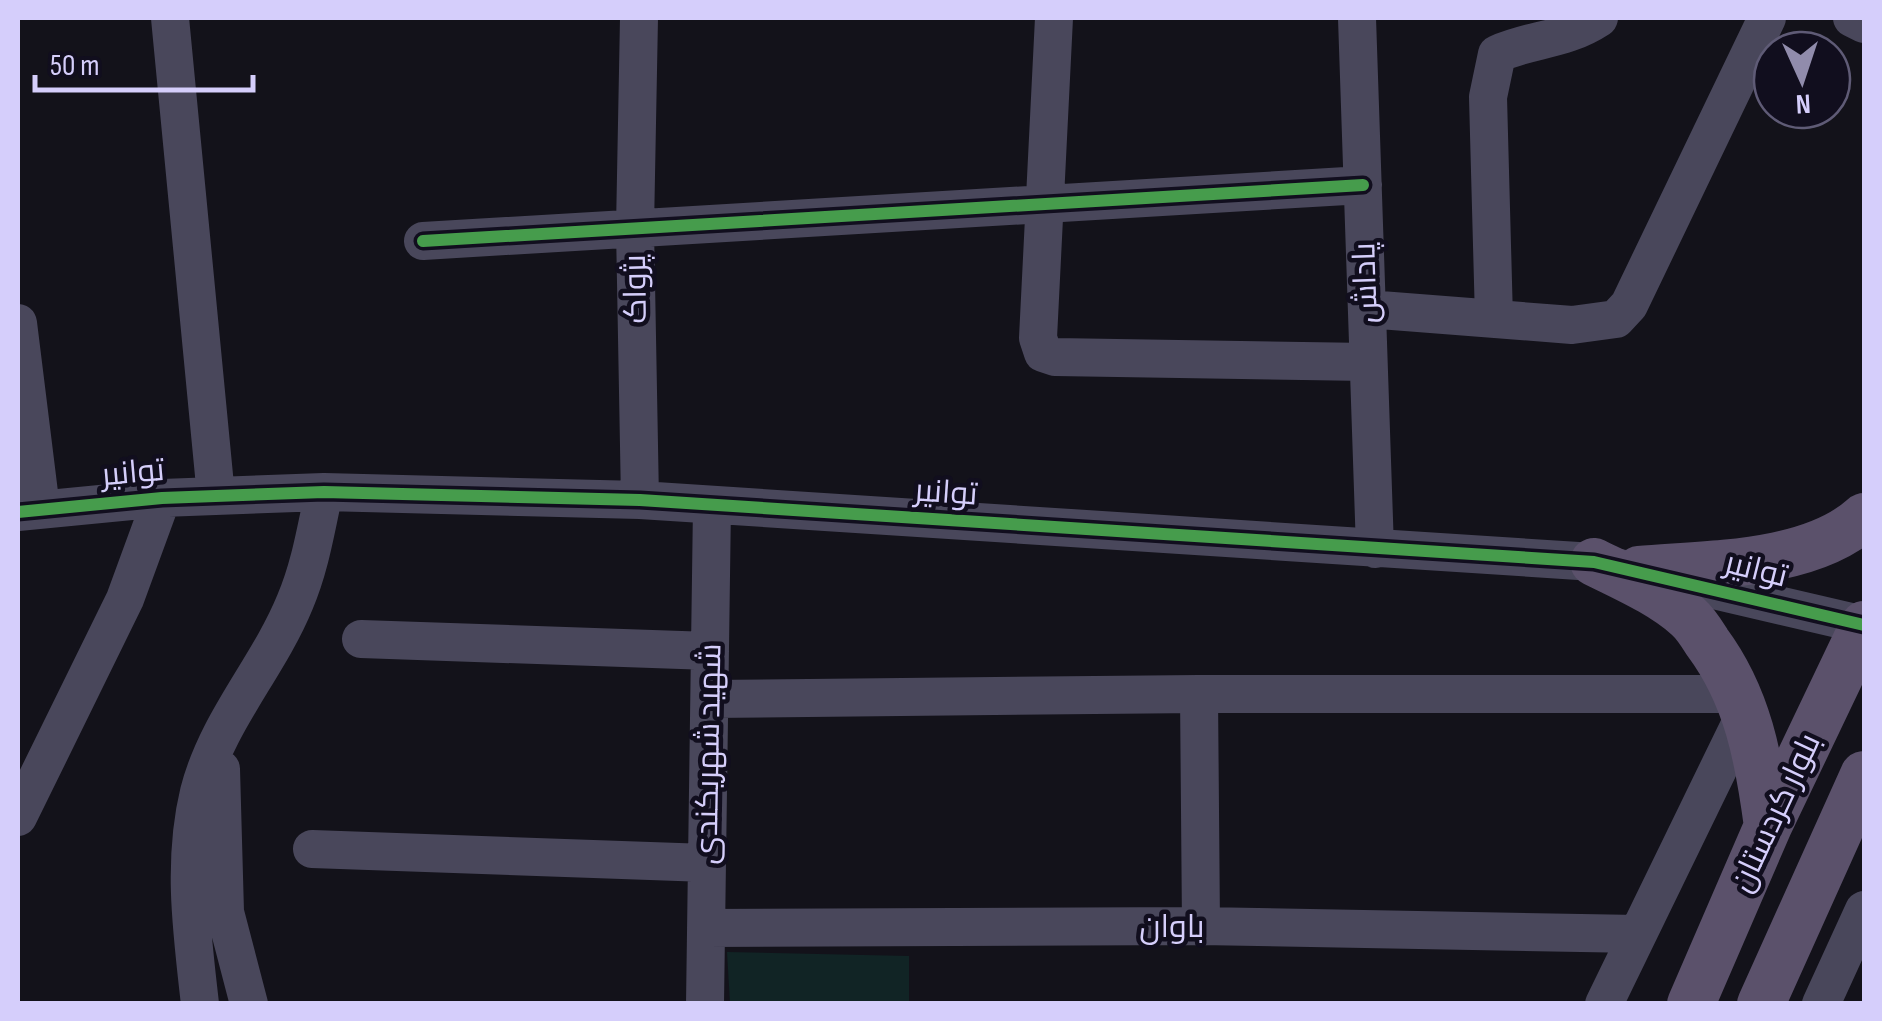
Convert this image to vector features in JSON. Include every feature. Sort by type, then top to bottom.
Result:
[{"type":"main road","points":[[1616,566],[1790,554],[1847,532],[1864,517]]},
{"type":"main road","points":[[1616,566],[1690,618],[1717,656],[1742,703],[1760,768],[1768,826]]},
{"type":"main road","name":"بلوار کردستان","points":[[1691,1004],[1768,826],[1864,625]]},
{"type":"main road","name":"بلوار کردستان","points":[[1761,1004],[1864,775]]},
{"type":"street","points":[[170,18],[216,496]]},
{"type":"street","name":"پژواک","points":[[640,18],[636,228],[640,500]]},
{"type":"street","points":[[1054,18],[1038,338],[1044,353],[1055,358],[1368,362]]},
{"type":"street","name":"پاداش","points":[[1357,18],[1375,548]]},
{"type":"street","points":[[1494,319],[1488,97],[1496,54],[1513,46],[1554,40],[1599,18]]},
{"type":"street","points":[[1367,309],[1572,324],[1616,319],[1629,304],[1767,18]]},
{"type":"street","points":[[1852,18],[1864,24]]},
{"type":"street","points":[[423,241],[1363,186]]},
{"type":"street","points":[[18,322],[29,510]]},
{"type":"street","points":[[200,1004],[188,902],[199,792],[221,732],[260,670],[295,602],[324,492]]},
{"type":"street","name":"توانیر","points":[[29,510],[162,498],[324,492],[712,504],[1616,566],[1864,625]]},
{"type":"street","points":[[18,817],[124,599],[162,498]]},
{"type":"street","name":"شهید شهریکندی","points":[[705,1004],[712,504]]},
{"type":"street","points":[[361,639],[710,651]]},
{"type":"street","points":[[1198,694],[1201,926]]},
{"type":"street","points":[[710,699],[1198,694],[1742,703],[1604,1004]]},
{"type":"street","points":[[221,732],[226,912],[249,1004]]},
{"type":"street","points":[[312,850],[707,863]]},
{"type":"street","points":[[1821,1004],[1864,910]]},
{"type":"street","name":"باوان","points":[[706,928],[1201,926],[1638,934]]},
{"type":"green space","points":[[727,952],[909,956],[909,1003],[730,1003]]},
{"type":"cycle path","points":[[423,241],[1363,185]]},
{"type":"cycle path","points":[[18,512],[162,498],[324,492],[640,500],[1594,562],[1864,625]]}]
